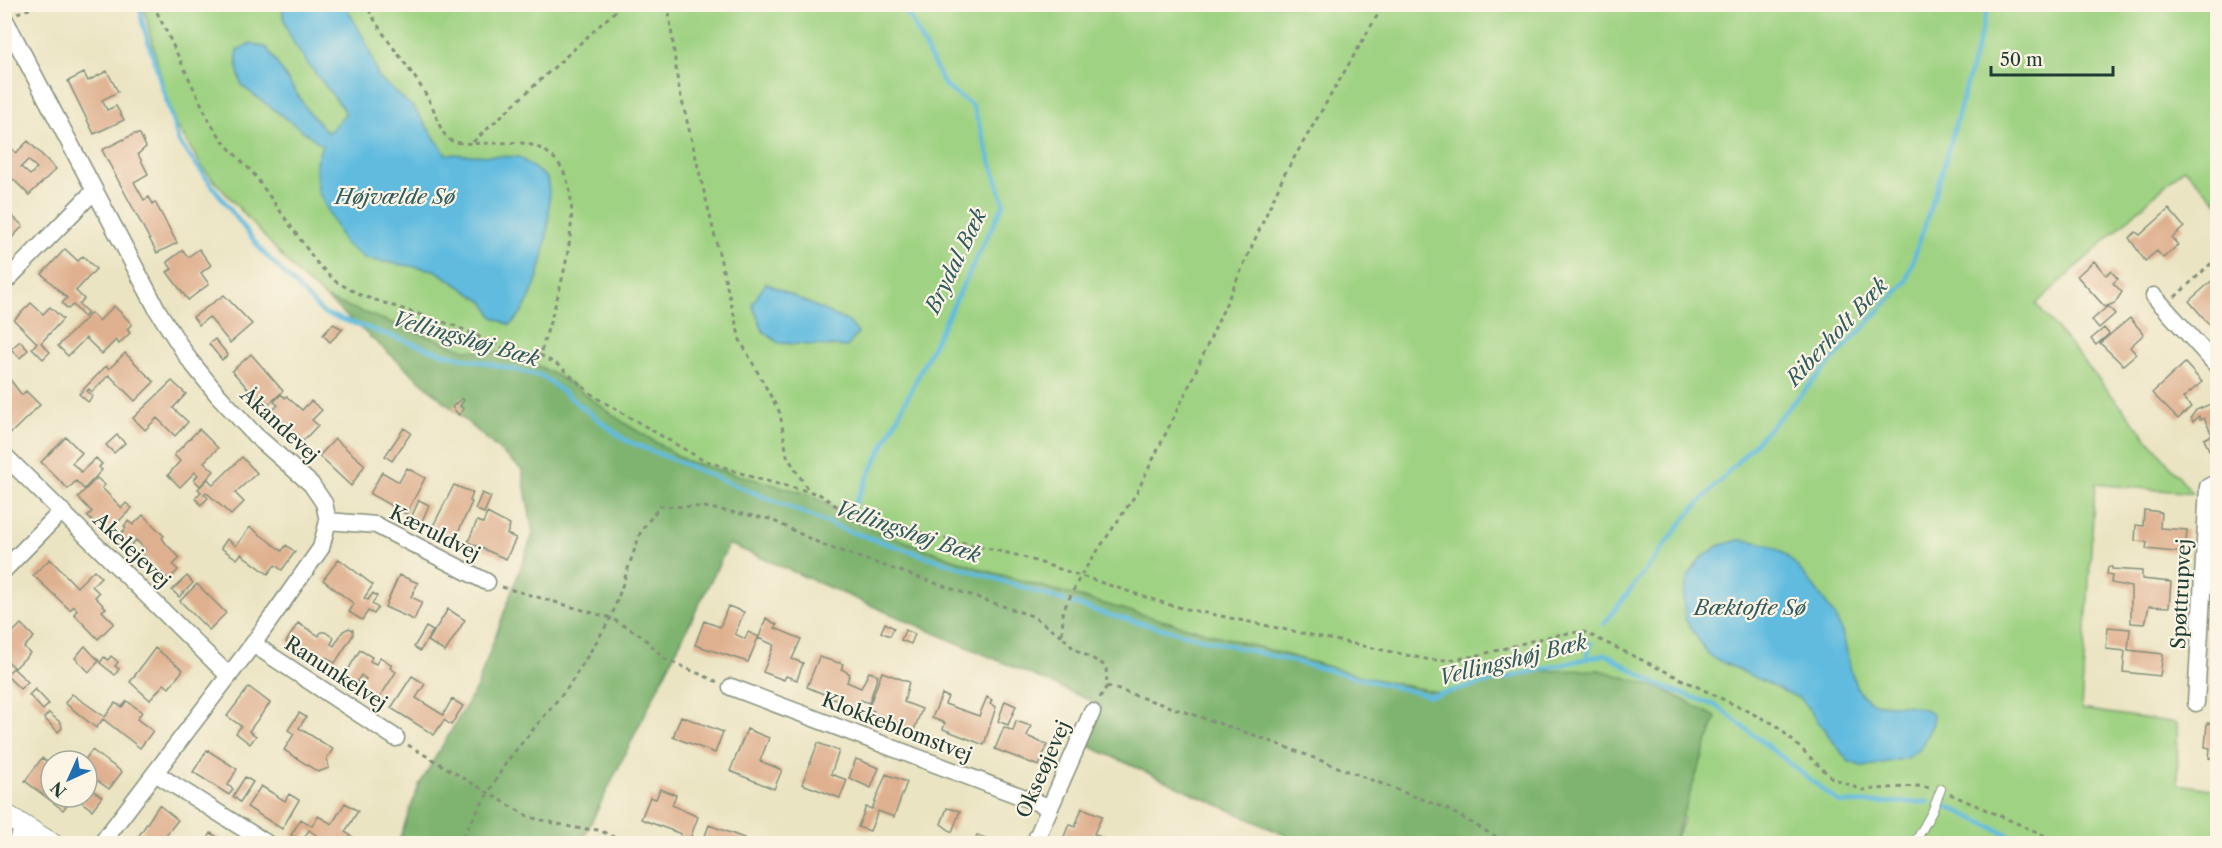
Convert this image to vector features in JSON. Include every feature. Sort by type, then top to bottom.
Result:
[{"type":"street","name":"Åkandevej","points":[[8,16],[94,191],[158,311],[188,357],[255,435],[311,484],[324,503],[328,521]]},
{"type":"street","points":[[4,283],[94,191]]},
{"type":"street","points":[[2158,302],[2217,368]]},
{"type":"street","name":"Akelejevej","points":[[4,455],[229,676]]},
{"type":"street","name":"Spøttrupvej","points":[[2196,703],[2212,484]]},
{"type":"street","points":[[4,570],[62,511]]},
{"type":"street","points":[[101,843],[254,644],[321,548],[328,521]]},
{"type":"street","name":"Kæruldvej","points":[[328,521],[376,525],[487,582]]},
{"type":"street","name":"Ranunkelvej","points":[[254,644],[396,738]]},
{"type":"street","name":"Klokkeblomstvej","points":[[731,687],[1049,807]]},
{"type":"street","name":"Okseøjevej","points":[[1034,843],[1092,711]]},
{"type":"street","points":[[155,774],[268,843]]},
{"type":"street","points":[[4,814],[20,835],[52,843]]},
{"type":"lane","points":[[1914,843],[1932,812],[1941,789]]},
{"type":"path","points":[[8,16],[44,4]]},
{"type":"path","points":[[153,4],[211,124],[226,146],[253,173],[317,263],[335,281],[360,295],[458,327],[503,348],[529,356],[540,355],[558,365],[595,398],[701,459],[758,479],[819,494],[851,516],[1020,556],[1173,606],[1430,660],[1454,661],[1488,655],[1567,632],[1584,632],[1776,725],[1832,778],[1862,790],[1918,786],[1941,789],[2064,843]]},
{"type":"path","points":[[366,4],[376,24],[432,105],[442,132],[450,141],[459,144],[495,141],[537,146],[554,156],[564,171],[570,192],[572,222],[567,262],[540,355]]},
{"type":"path","points":[[472,143],[623,4]]},
{"type":"path","points":[[668,4],[678,84],[740,340],[780,413],[787,456],[808,490]]},
{"type":"path","points":[[1062,636],[1063,611],[1081,575],[1136,494],[1189,386],[1284,175],[1384,4]]},
{"type":"path","points":[[2158,302],[2217,257]]},
{"type":"path","points":[[458,843],[507,761],[569,686],[611,618],[641,531],[660,506],[704,507],[770,519],[823,545],[1032,615],[1062,636],[1072,648],[1106,666],[1107,686],[1254,735],[1445,808],[1509,843]]},
{"type":"path","points":[[487,582],[611,618],[642,636],[665,659],[688,671],[731,687]]},
{"type":"path","points":[[396,738],[529,817],[574,828],[599,830],[628,843]]},
{"type":"green space","points":[[143,5],[2217,5],[2217,202],[2184,168],[2036,304],[2193,493],[2095,484],[2081,709],[2177,723],[2178,784],[2217,790],[2217,843],[1673,843],[1684,819],[1539,671],[1440,693],[1365,677],[983,570],[863,526],[811,495],[686,461],[624,423],[568,382],[503,353],[465,350],[327,299],[297,273],[203,168],[171,117]]},
{"type":"green space","points":[[327,299],[465,350],[503,353],[535,364],[568,382],[624,423],[686,461],[811,495],[863,526],[983,570],[1365,677],[1440,693],[1539,671],[1600,670],[1663,689],[1716,717],[1673,843],[1302,843],[1089,746],[1101,705],[729,544],[581,843],[398,843],[419,785],[476,689],[533,534],[522,470]]},
{"type":"water","name":"Højvælde Sø","points":[[283,5],[345,5],[368,46],[378,77],[414,108],[446,154],[519,157],[547,178],[549,214],[543,256],[530,297],[521,313],[510,325],[493,317],[485,303],[435,270],[366,259],[344,243],[318,191],[316,162],[322,145],[242,86],[237,67],[237,50],[251,43],[267,48],[308,111],[328,133],[346,113],[296,46],[288,32]]},
{"type":"water","points":[[766,283],[849,322],[858,333],[847,347],[779,343],[763,331],[752,304]]},
{"type":"water","name":"Bæktofte Sø","points":[[1739,540],[1754,541],[1778,550],[1795,564],[1814,587],[1838,623],[1853,678],[1868,700],[1882,704],[1917,707],[1933,715],[1933,723],[1920,749],[1907,758],[1864,767],[1848,761],[1801,699],[1709,656],[1685,619],[1683,598],[1688,577],[1700,559],[1718,546]]},
{"type":"building","points":[[107,71],[118,92],[102,100],[107,110],[116,106],[124,120],[94,134],[68,81],[84,73],[88,81]]},
{"type":"building","points":[[134,134],[140,134],[146,147],[138,154],[148,174],[134,182],[144,200],[149,197],[153,204],[155,202],[177,243],[157,253],[102,150]]},
{"type":"building","points":[[28,141],[56,169],[29,195],[4,170],[4,147],[7,144],[16,153]],"holes":[[[28,160],[37,168],[30,175],[21,167]]]},
{"type":"building","points":[[4,208],[23,226],[7,243],[4,241]]},
{"type":"building","points":[[2169,209],[2184,227],[2172,238],[2178,245],[2163,258],[2157,251],[2145,261],[2129,238],[2136,232],[2140,235]]},
{"type":"building","points":[[65,249],[78,261],[83,256],[96,269],[76,291],[84,299],[79,304],[88,313],[84,317],[73,305],[68,309],[62,303],[67,298],[42,274]]},
{"type":"building","points":[[199,249],[211,265],[201,273],[209,284],[188,300],[167,272],[172,269],[167,262],[183,250],[188,257]]},
{"type":"building","points":[[2094,261],[2106,275],[2111,271],[2118,279],[2113,283],[2122,292],[2115,303],[2105,307],[2077,276]]},
{"type":"building","points":[[2216,277],[2218,325],[2213,329],[2189,301]]},
{"type":"building","points":[[224,295],[252,324],[230,343],[209,317],[199,325],[193,317]]},
{"type":"building","points":[[31,303],[43,314],[50,307],[63,319],[41,343],[50,352],[43,359],[32,348],[37,343],[14,320]]},
{"type":"building","points":[[114,306],[132,324],[127,329],[130,333],[119,344],[116,340],[102,354],[86,338],[68,356],[58,346],[91,313],[99,321]]},
{"type":"building","points":[[2108,306],[2115,314],[2099,328],[2092,320]]},
{"type":"building","points":[[2130,318],[2144,334],[2130,347],[2136,354],[2123,365],[2100,343]]},
{"type":"building","points":[[333,324],[343,329],[330,342],[323,335]]},
{"type":"building","points":[[2104,328],[2109,334],[2096,345],[2091,339]]},
{"type":"building","points":[[215,339],[228,355],[222,360],[209,344]]},
{"type":"building","points":[[20,341],[28,350],[20,358],[11,349]]},
{"type":"building","points":[[125,353],[154,382],[135,401],[109,375],[92,392],[89,389],[87,391],[93,396],[88,402],[79,394],[106,366],[109,369]]},
{"type":"building","points":[[251,354],[283,391],[269,404],[264,399],[260,402],[232,371]]},
{"type":"building","points":[[2185,363],[2202,382],[2183,398],[2191,407],[2178,419],[2152,393]]},
{"type":"building","points":[[8,377],[22,395],[26,391],[40,405],[11,433],[4,427],[4,380]]},
{"type":"building","points":[[172,381],[186,394],[173,408],[188,422],[175,436],[157,418],[145,430],[133,418]]},
{"type":"building","points":[[281,394],[302,410],[311,401],[322,410],[312,420],[318,425],[303,441],[271,412],[278,405],[274,402]]},
{"type":"building","points":[[462,398],[464,400],[460,406],[464,409],[459,415],[452,407]]},
{"type":"building","points":[[2218,401],[2218,449],[2210,452],[2204,439],[2212,435],[2204,418],[2200,420],[2199,416],[2193,422],[2191,417],[2196,410]]},
{"type":"building","points":[[404,428],[411,433],[392,461],[385,456]]},
{"type":"building","points":[[199,429],[218,448],[204,462],[214,471],[200,486],[194,480],[198,475],[195,472],[180,487],[168,475],[180,461],[174,455]]},
{"type":"building","points":[[117,435],[125,443],[114,453],[106,445]]},
{"type":"building","points":[[66,437],[82,453],[72,463],[81,472],[96,458],[102,464],[99,467],[102,470],[84,489],[76,481],[68,489],[41,462]]},
{"type":"building","points":[[335,439],[365,465],[351,486],[319,456]]},
{"type":"building","points":[[242,457],[257,473],[235,493],[244,502],[231,515],[206,492],[204,494],[208,498],[201,505],[195,498],[201,492],[198,489],[208,479],[213,485]]},
{"type":"building","points":[[407,468],[425,478],[406,514],[370,494],[382,472],[399,482]]},
{"type":"building","points":[[97,478],[105,485],[102,488],[122,508],[126,503],[132,508],[110,530],[99,519],[95,524],[87,516],[92,512],[78,497]]},
{"type":"building","points":[[454,485],[473,493],[470,501],[472,502],[456,537],[433,526]]},
{"type":"building","points":[[482,493],[491,497],[484,513],[475,509]]},
{"type":"building","points":[[419,500],[429,505],[422,521],[412,516]]},
{"type":"building","points":[[2144,510],[2161,512],[2160,528],[2187,530],[2185,553],[2146,549],[2147,542],[2135,541],[2136,525],[2143,526]]},
{"type":"building","points":[[487,513],[510,525],[507,534],[516,538],[506,559],[468,542],[477,521],[483,523]]},
{"type":"building","points":[[143,515],[164,536],[162,538],[167,545],[180,558],[173,565],[178,570],[169,580],[142,553],[145,549],[136,540],[127,549],[116,539],[126,528],[124,526],[128,521],[133,525]]},
{"type":"building","points":[[250,527],[282,551],[286,545],[295,552],[282,570],[275,565],[268,574],[241,554],[237,559],[221,548],[227,539],[236,546]]},
{"type":"building","points":[[50,559],[77,587],[94,570],[101,577],[92,586],[99,593],[95,597],[106,608],[102,611],[114,623],[98,639],[74,614],[77,610],[74,606],[70,610],[33,575]]},
{"type":"building","points":[[339,559],[373,585],[364,598],[368,600],[373,593],[377,596],[372,604],[378,608],[374,614],[368,611],[362,620],[349,612],[354,604],[323,580]]},
{"type":"building","points":[[2108,567],[2142,571],[2142,579],[2171,582],[2169,607],[2149,606],[2145,624],[2131,623],[2131,587],[2111,583],[2112,575],[2107,574]]},
{"type":"building","points":[[399,575],[418,583],[411,597],[422,602],[414,620],[385,607]]},
{"type":"building","points":[[187,576],[193,583],[179,597],[172,590]]},
{"type":"building","points":[[197,584],[226,613],[209,630],[180,601]]},
{"type":"building","points":[[728,606],[744,612],[735,634],[745,639],[748,632],[759,637],[766,618],[777,625],[775,628],[801,639],[792,659],[803,663],[797,680],[786,676],[784,680],[763,672],[774,645],[758,638],[748,662],[695,645],[704,621],[720,627]]},
{"type":"building","points":[[448,609],[465,620],[445,652],[428,641]]},
{"type":"building","points":[[298,623],[319,636],[321,632],[325,632],[334,638],[331,644],[334,646],[343,631],[349,628],[353,630],[353,635],[335,663],[326,657],[321,665],[286,642]]},
{"type":"building","points":[[885,623],[894,628],[890,636],[881,632]]},
{"type":"building","points":[[21,624],[34,637],[24,647],[30,653],[15,668],[4,658],[4,627],[11,634]]},
{"type":"building","points":[[426,627],[433,631],[420,651],[414,647]]},
{"type":"building","points":[[2108,627],[2130,629],[2128,650],[2163,654],[2160,676],[2123,672],[2125,651],[2106,649]]},
{"type":"building","points":[[905,630],[915,634],[911,644],[901,640]]},
{"type":"building","points":[[85,646],[99,661],[89,672],[75,658]]},
{"type":"building","points":[[155,648],[183,670],[169,688],[164,684],[150,700],[130,682]]},
{"type":"building","points":[[360,650],[372,657],[370,661],[376,664],[380,657],[392,665],[390,668],[396,672],[378,700],[360,688],[366,679],[361,675],[355,685],[343,678]]},
{"type":"building","points":[[111,656],[118,662],[115,666],[119,669],[115,675],[100,663],[104,657],[108,660]]},
{"type":"building","points":[[819,657],[843,664],[841,670],[850,674],[847,682],[861,688],[869,672],[878,675],[869,703],[861,700],[857,708],[807,687]]},
{"type":"building","points":[[13,668],[28,682],[20,689],[6,675]]},
{"type":"building","points":[[882,672],[909,682],[904,702],[922,709],[914,730],[873,714],[874,711],[868,709]]},
{"type":"building","points":[[412,676],[425,684],[416,698],[443,715],[452,699],[463,706],[451,725],[444,720],[434,735],[391,708]]},
{"type":"building","points":[[249,687],[270,703],[249,731],[256,736],[250,744],[236,733],[241,726],[227,716]]},
{"type":"building","points":[[35,689],[49,704],[43,710],[29,695]]},
{"type":"building","points":[[72,694],[105,717],[115,703],[122,707],[127,701],[142,712],[137,719],[153,731],[140,748],[103,719],[96,728],[65,703]]},
{"type":"building","points":[[942,694],[948,697],[945,704],[979,716],[987,697],[992,700],[990,704],[996,707],[984,745],[943,729],[945,723],[932,718]]},
{"type":"building","points":[[1005,701],[1016,706],[1008,725],[998,721]]},
{"type":"building","points":[[49,713],[61,723],[62,728],[58,732],[44,718]]},
{"type":"building","points":[[299,713],[306,717],[299,728],[333,749],[327,758],[329,768],[318,772],[284,750],[294,734],[288,730]]},
{"type":"building","points":[[681,716],[723,732],[715,753],[673,737]]},
{"type":"building","points":[[1016,721],[1031,726],[1027,736],[1047,745],[1039,766],[995,749],[1004,727],[1013,731]]},
{"type":"building","points":[[2207,723],[2218,724],[2218,759],[2209,758],[2210,748],[2205,747]]},
{"type":"building","points":[[747,729],[769,738],[760,761],[782,770],[774,789],[730,771]]},
{"type":"building","points":[[818,743],[839,751],[831,774],[847,780],[840,798],[802,784]]},
{"type":"building","points":[[207,750],[237,769],[228,785],[233,789],[229,795],[193,772]]},
{"type":"building","points":[[99,755],[122,772],[109,789],[99,782]]},
{"type":"building","points":[[856,759],[879,768],[871,788],[849,778]]},
{"type":"building","points":[[39,762],[39,792],[25,781]]},
{"type":"building","points":[[886,774],[907,782],[894,817],[878,811],[870,831],[858,827],[866,807],[872,809]]},
{"type":"building","points":[[245,777],[253,782],[240,802],[233,796]]},
{"type":"building","points":[[261,786],[285,801],[289,794],[299,800],[282,829],[247,807]]},
{"type":"building","points":[[660,789],[676,795],[672,805],[698,817],[688,844],[677,844],[681,834],[641,819],[650,797],[656,799]]},
{"type":"building","points":[[345,803],[358,811],[345,832],[364,844],[328,844],[309,830],[302,841],[291,835],[301,819],[312,826],[318,816],[332,824]]},
{"type":"building","points":[[159,805],[178,820],[162,840],[167,844],[147,844],[138,837]]},
{"type":"building","points":[[947,808],[960,811],[952,832],[941,824]]},
{"type":"building","points":[[1082,808],[1102,816],[1094,834],[1116,844],[1061,844],[1069,824],[1075,827]]},
{"type":"building","points":[[709,825],[744,838],[742,844],[702,844]]},
{"type":"building","points":[[211,833],[228,844],[205,844]]},
{"type":"building","points":[[977,835],[999,843],[999,844],[973,844]]},
{"type":"waterway","name":"Vellingshøj Bæk","points":[[140,4],[142,21],[179,142],[261,250],[323,313],[442,353],[542,376],[625,440],[845,530],[1065,601]]},
{"type":"waterway","name":"Brydal Bæk","points":[[853,507],[1004,203],[973,106],[945,86],[903,4]]},
{"type":"waterway","name":"Riberholt Bæk","points":[[1604,624],[1688,515],[1906,282],[1943,169],[1989,4]]},
{"type":"waterway","name":"Vellingshøj Bæk","points":[[1072,603],[1109,615],[1431,696],[1606,654],[1656,684],[1717,706],[1840,803],[1929,802]]},
{"type":"waterway","name":"Riberholt Bæk","points":[[1586,659],[1591,643]]},
{"type":"waterway","name":"Vellingshøj Bæk","points":[[1945,805],[2027,844]]}]
